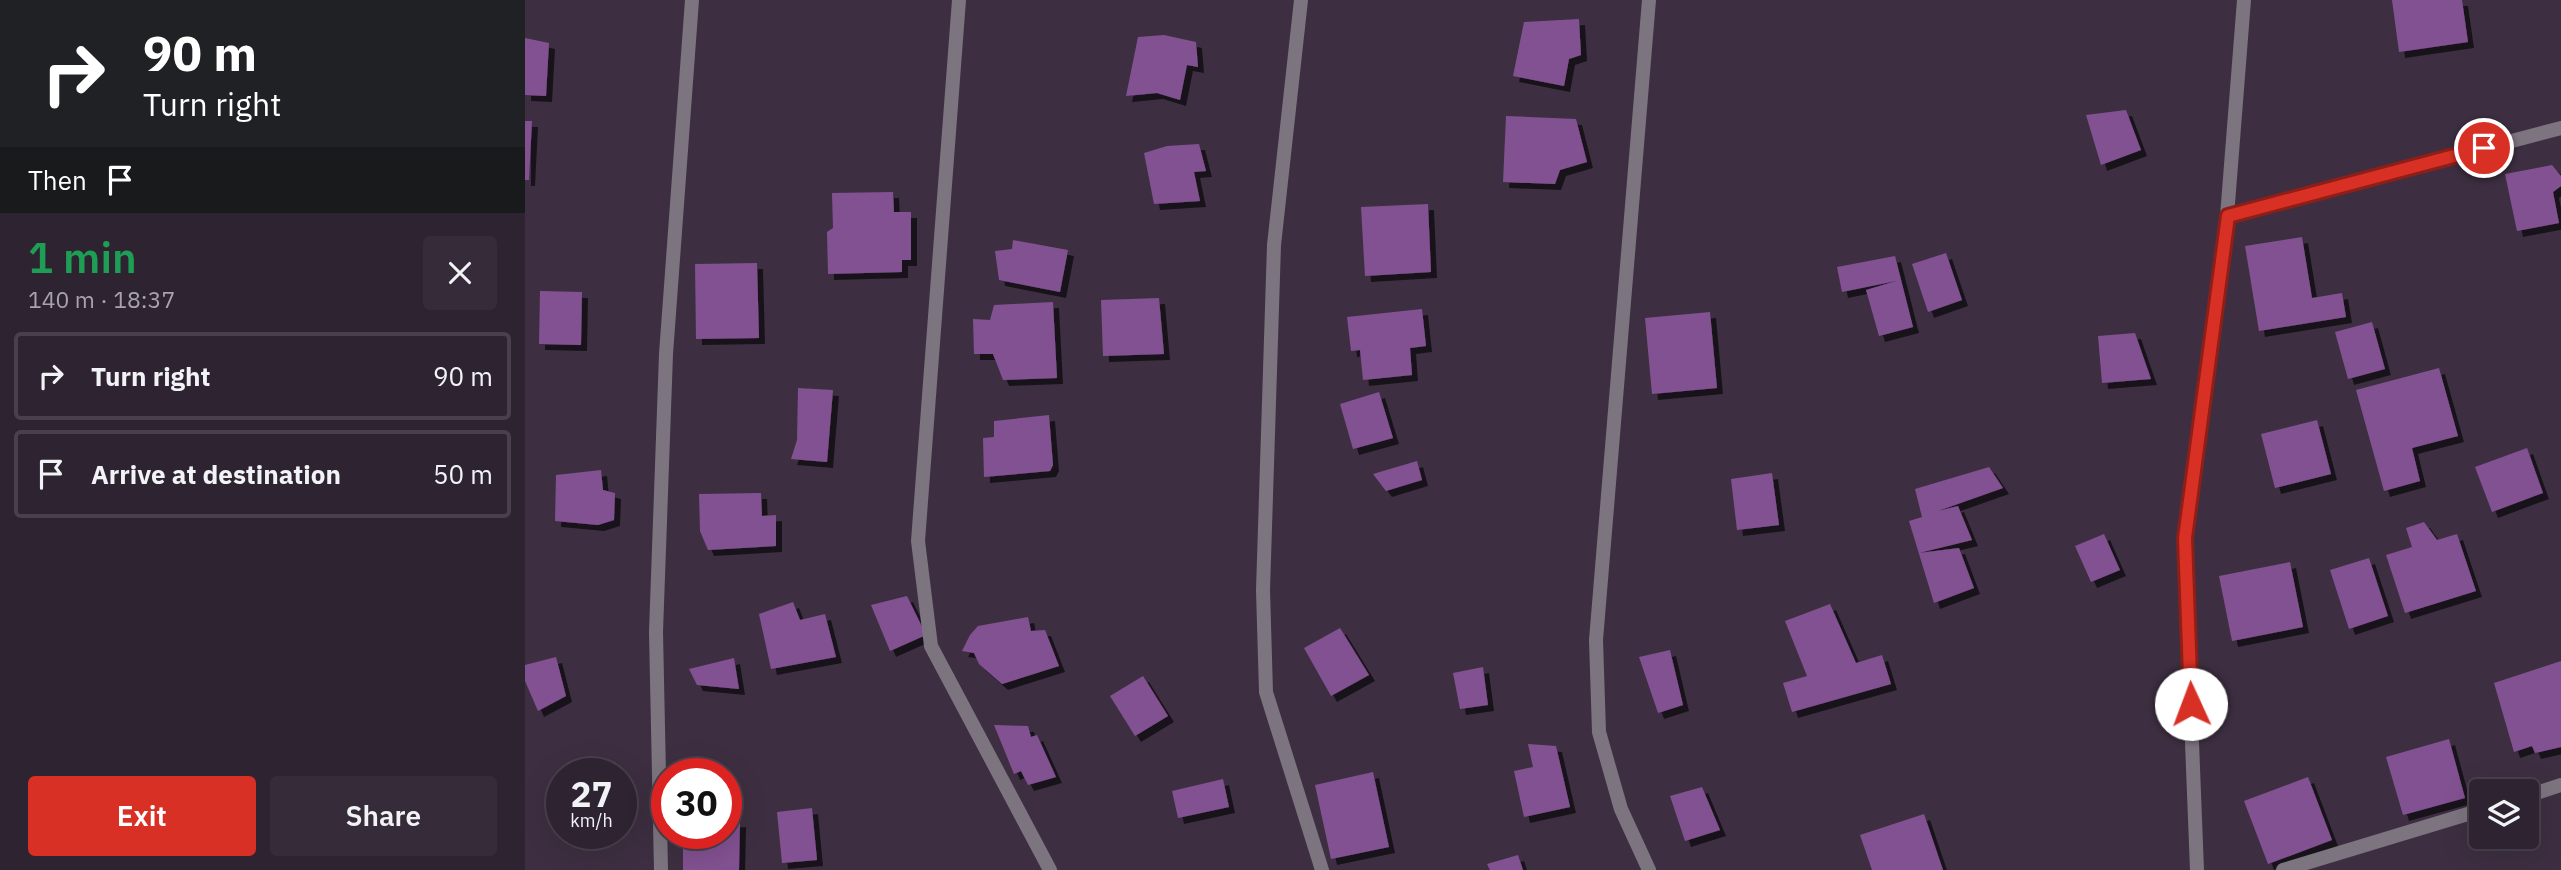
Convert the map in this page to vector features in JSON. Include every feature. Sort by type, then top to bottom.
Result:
[{"type":"street","points":[[661,870],[656,632],[666,354],[692,0]]},
{"type":"street","points":[[959,0],[918,541],[931,646],[1050,870]]},
{"type":"street","points":[[1301,0],[1274,245],[1263,590],[1266,692],[1322,870]]},
{"type":"street","points":[[1649,0],[1596,640],[1599,732],[1621,809],[1649,870]]},
{"type":"street","points":[[2197,870],[2185,538],[2228,216],[2244,0]]},
{"type":"street","points":[[2228,216],[2561,128]]},
{"type":"street","points":[[2539,792],[2561,785]]},
{"type":"street","points":[[2283,870],[2469,814]]},
{"type":"building","points":[[2392,0],[2462,0],[2468,42],[2399,52]]},
{"type":"building","points":[[1579,19],[1581,55],[1569,59],[1564,86],[1513,76],[1524,22]]},
{"type":"building","points":[[1164,35],[1196,42],[1198,67],[1187,65],[1180,100],[1157,93],[1126,96],[1138,37]]},
{"type":"building","points":[[525,38],[549,43],[546,96],[525,95]]},
{"type":"building","points":[[2126,110],[2141,150],[2101,165],[2086,115]]},
{"type":"building","points":[[1506,116],[1576,119],[1587,162],[1560,170],[1555,184],[1503,182]]},
{"type":"building","points":[[525,121],[532,121],[529,180],[525,180]]},
{"type":"building","points":[[1199,144],[1206,171],[1194,172],[1200,201],[1154,204],[1144,153],[1167,146]]},
{"type":"building","points":[[2552,165],[2561,176],[2561,186],[2553,192],[2559,223],[2517,231],[2505,174]]},
{"type":"building","points":[[893,192],[894,212],[911,212],[911,260],[902,260],[902,272],[828,274],[827,232],[833,228],[832,193]]},
{"type":"building","points":[[1428,204],[1431,272],[1365,276],[1361,207]]},
{"type":"building","points":[[2302,237],[2312,298],[2342,293],[2346,317],[2259,331],[2245,246]]},
{"type":"building","points":[[1013,240],[1068,250],[1060,292],[999,280],[995,251],[1012,249]]},
{"type":"building","points":[[1946,253],[1962,300],[1928,312],[1912,264]]},
{"type":"building","points":[[1895,256],[1913,327],[1879,336],[1866,290],[1896,281],[1842,292],[1837,267]]},
{"type":"building","points":[[757,263],[759,338],[696,339],[695,264]]},
{"type":"building","points":[[540,291],[582,292],[581,345],[539,344]]},
{"type":"building","points":[[1159,298],[1164,354],[1103,356],[1101,300]]},
{"type":"building","points":[[1053,302],[1057,378],[1003,380],[993,354],[974,354],[973,319],[990,320],[994,305]]},
{"type":"building","points":[[1422,309],[1426,346],[1410,348],[1412,375],[1363,380],[1360,350],[1351,351],[1347,317]]},
{"type":"building","points":[[1710,312],[1717,388],[1652,394],[1645,318]]},
{"type":"building","points":[[2372,322],[2385,369],[2348,379],[2335,332]]},
{"type":"building","points":[[2135,333],[2151,379],[2102,383],[2098,336]]},
{"type":"building","points":[[2439,368],[2458,436],[2412,448],[2420,481],[2384,491],[2356,390]]},
{"type":"building","points":[[798,388],[833,390],[827,462],[791,459],[797,440]]},
{"type":"building","points":[[1379,392],[1393,438],[1353,449],[1340,404]]},
{"type":"building","points":[[1049,415],[1053,465],[1050,471],[984,477],[983,438],[994,437],[994,421]]},
{"type":"building","points":[[2317,420],[2331,474],[2275,488],[2261,434]]},
{"type":"building","points":[[2527,448],[2543,493],[2492,512],[2475,467]]},
{"type":"building","points":[[1417,461],[1422,480],[1386,491],[1373,474]]},
{"type":"building","points":[[1989,467],[2003,488],[1938,511],[1958,506],[1972,540],[1919,553],[1959,548],[1974,588],[1934,603],[1909,521],[1922,517],[1915,489]]},
{"type":"building","points":[[601,470],[603,490],[615,493],[614,520],[598,525],[555,521],[556,475]]},
{"type":"building","points":[[1772,473],[1779,525],[1737,530],[1731,479]]},
{"type":"building","points":[[761,493],[762,516],[776,515],[776,546],[708,550],[700,531],[699,494]]},
{"type":"building","points":[[2424,522],[2437,540],[2457,534],[2476,591],[2405,613],[2386,555],[2412,547],[2406,528]]},
{"type":"building","points":[[2104,534],[2120,570],[2091,582],[2075,546]]},
{"type":"building","points":[[2369,558],[2388,616],[2349,629],[2330,570]]},
{"type":"building","points":[[2290,562],[2303,627],[2232,641],[2219,576]]},
{"type":"building","points":[[907,596],[926,635],[890,651],[871,605]]},
{"type":"building","points":[[793,602],[800,620],[825,614],[836,657],[771,669],[759,614]]},
{"type":"building","points":[[1830,604],[1856,663],[1882,655],[1891,684],[1792,712],[1783,683],[1807,676],[1785,621]]},
{"type":"building","points":[[1028,617],[1031,631],[1045,630],[1059,666],[1002,684],[979,664],[974,653],[962,651],[978,626]]},
{"type":"building","points":[[1340,628],[1369,675],[1331,696],[1304,648]]},
{"type":"building","points":[[1670,650],[1683,705],[1658,713],[1639,657]]},
{"type":"building","points":[[556,657],[566,696],[538,711],[525,681],[525,665]]},
{"type":"building","points":[[734,658],[739,689],[697,685],[689,669]]},
{"type":"building","points":[[2561,661],[2561,747],[2535,753],[2532,746],[2514,752],[2494,683]]},
{"type":"building","points":[[1483,667],[1488,705],[1460,709],[1453,673]]},
{"type":"building","points":[[1143,676],[1168,716],[1135,736],[1110,696]]},
{"type":"building","points":[[994,725],[1028,726],[1031,737],[1037,735],[1056,777],[1028,785],[1021,771],[1014,774]]},
{"type":"building","points":[[2449,739],[2465,798],[2403,815],[2386,757]]},
{"type":"building","points":[[1528,744],[1556,746],[1570,807],[1524,817],[1514,771],[1533,767]]},
{"type":"building","points":[[1373,772],[1389,847],[1331,859],[1315,785]]},
{"type":"building","points":[[2308,777],[2332,840],[2268,864],[2244,801]]},
{"type":"building","points":[[1223,779],[1229,807],[1178,818],[1172,791]]},
{"type":"building","points":[[1702,787],[1720,830],[1685,841],[1670,796]]},
{"type":"building","points":[[812,808],[817,860],[782,863],[777,812]]},
{"type":"building","points":[[1924,814],[1943,870],[1872,870],[1860,835]]},
{"type":"building","points":[[683,849],[739,849],[739,870],[683,870]]},
{"type":"building","points":[[1518,855],[1523,870],[1490,870],[1487,864]]},
{"type":"route","points":[[2191,704],[2185,538],[2228,216],[2484,148]]}]
